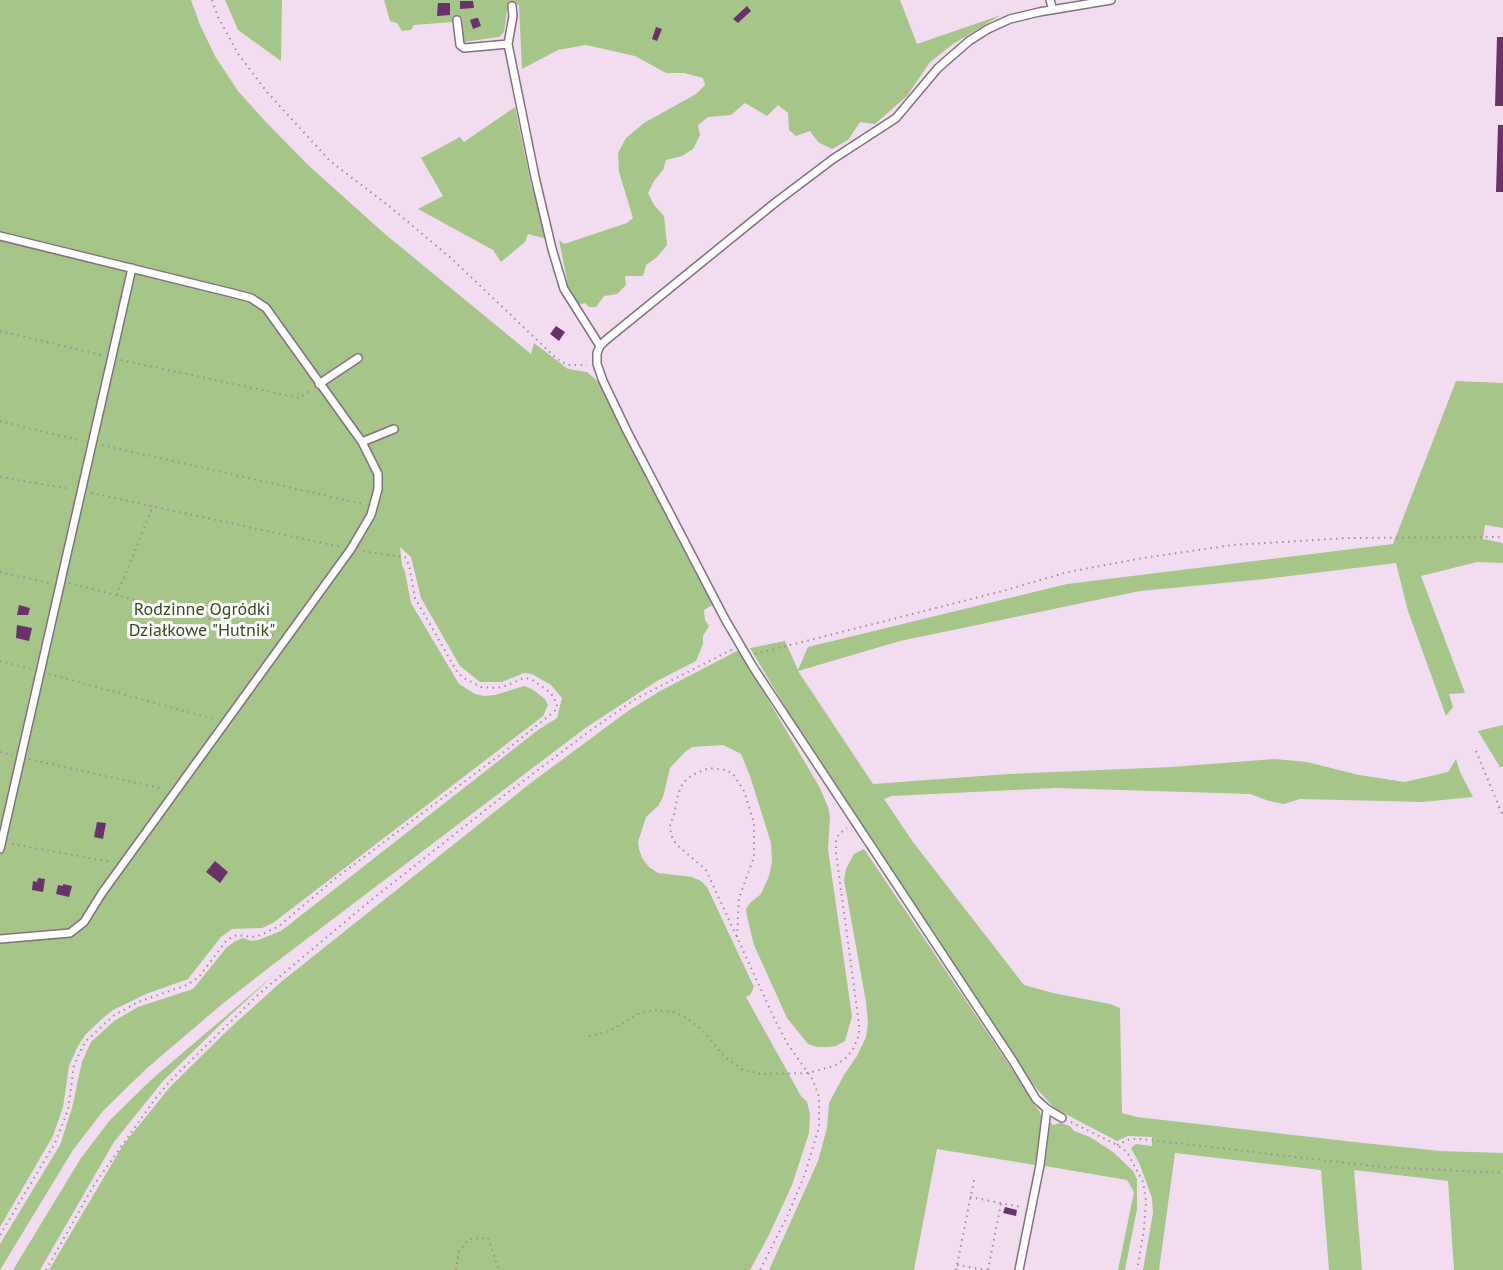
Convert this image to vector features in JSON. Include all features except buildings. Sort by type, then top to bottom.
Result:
[{"type":"lane","points":[[1050,0],[1053,10]]},
{"type":"lane","points":[[1062,1118],[1036,1099],[747,656],[632,440],[603,381],[597,364],[597,353],[600,346],[813,173],[896,118],[938,69],[969,41],[988,28],[1010,19],[1111,0]]},
{"type":"lane","points":[[512,6],[513,16],[508,44],[535,177],[560,275],[573,305],[600,346]]},
{"type":"lane","points":[[457,20],[460,45],[464,48],[508,44]]},
{"type":"lane","points":[[0,236],[251,298],[266,308],[362,442],[378,474],[378,489],[371,515],[351,549],[77,929],[70,933],[0,939]]},
{"type":"lane","points":[[1,846],[132,268]]},
{"type":"lane","points":[[320,384],[358,358]]},
{"type":"lane","points":[[362,442],[394,429]]},
{"type":"lane","points":[[1019,1270],[1040,1166],[1047,1109]]},
{"type":"path","points":[[212,0],[218,17],[239,55],[267,92],[330,161],[452,259],[557,359],[568,365],[597,364]]},
{"type":"path","points":[[0,331],[110,358],[299,398],[320,384]]},
{"type":"path","points":[[0,421],[361,505],[374,503]]},
{"type":"path","points":[[0,477],[80,491],[351,549],[405,557],[415,598],[462,677],[481,687],[488,688],[503,687],[524,678],[531,679],[551,693],[557,704],[556,710],[504,752],[345,871],[279,926],[261,935],[232,937],[226,941],[199,977],[187,985],[138,1002],[113,1016],[86,1042],[74,1065],[68,1110],[55,1143],[0,1235]]},
{"type":"path","points":[[117,595],[153,506]]},
{"type":"path","points":[[747,656],[999,592],[1068,572],[1143,558],[1233,545],[1348,538],[1503,537]]},
{"type":"path","points":[[0,572],[117,595],[286,639]]},
{"type":"path","points":[[46,1270],[94,1185],[155,1099],[260,993],[370,901],[591,730],[636,698],[741,646]]},
{"type":"path","points":[[0,661],[226,722]]},
{"type":"path","points":[[1476,751],[1503,816]]},
{"type":"path","points":[[0,752],[175,792]]},
{"type":"path","points":[[737,937],[739,898],[754,857],[754,824],[744,791],[733,774],[726,770],[709,768],[692,775],[683,783],[670,824],[671,835],[676,844],[706,870],[737,937],[784,1038],[817,1086],[819,1097],[820,1111],[815,1143],[787,1216],[760,1270]]},
{"type":"path","points":[[589,1036],[608,1032],[638,1014],[654,1010],[673,1012],[687,1018],[702,1030],[725,1057],[743,1070],[762,1074],[808,1073],[834,1066],[845,1059],[853,1049],[859,1035],[856,990],[836,841],[839,834],[854,822]]},
{"type":"path","points":[[1,846],[124,864]]},
{"type":"path","points":[[1062,1118],[1117,1144],[1127,1152],[1143,1182],[1146,1210],[1137,1270]]},
{"type":"path","points":[[1117,1144],[1130,1139],[1141,1139],[1383,1167],[1503,1173]]},
{"type":"path","points":[[956,1270],[974,1179]]},
{"type":"path","points":[[970,1197],[1031,1209]]},
{"type":"path","points":[[957,1265],[987,1270],[1000,1203]]},
{"type":"path","points":[[456,1270],[459,1251],[469,1239],[488,1238],[499,1270]]},
{"type":"green space","name":"Rodzinne Ogródki Działkowe \"Hutnik\"","points":[[0,0],[191,0],[215,56],[238,91],[308,165],[385,234],[531,354],[534,343],[568,369],[587,372],[602,385],[648,482],[714,604],[704,610],[705,620],[709,626],[703,636],[703,644],[696,661],[657,681],[584,729],[271,966],[146,1069],[103,1111],[73,1150],[0,1270],[0,1244],[60,1145],[72,1108],[82,1062],[91,1042],[114,1021],[138,1007],[193,989],[227,947],[236,941],[243,938],[251,941],[258,940],[281,931],[538,730],[557,718],[562,698],[551,685],[532,674],[524,673],[502,682],[480,682],[460,666],[421,598],[411,557],[400,547],[411,603],[459,684],[475,694],[484,696],[524,686],[532,689],[545,699],[548,705],[543,716],[273,923],[262,928],[232,929],[221,937],[188,979],[146,994],[113,1010],[102,1019],[85,1035],[77,1048],[69,1066],[63,1107],[53,1136],[0,1227]]},
{"type":"green space","points":[[225,0],[282,0],[281,61],[238,30]]},
{"type":"green space","points":[[384,0],[900,0],[917,44],[1001,15],[953,44],[930,62],[907,96],[875,124],[860,122],[848,140],[832,149],[818,142],[810,131],[796,136],[789,130],[788,113],[778,105],[767,116],[745,103],[731,115],[708,117],[698,125],[700,135],[693,149],[682,156],[666,160],[663,170],[648,193],[654,205],[664,216],[667,245],[646,265],[643,276],[625,276],[626,285],[617,294],[604,296],[596,307],[589,307],[585,303],[578,305],[569,290],[559,240],[564,244],[627,223],[633,218],[619,172],[618,153],[626,138],[644,123],[696,94],[705,85],[703,78],[684,73],[666,73],[635,56],[586,45],[558,50],[522,69],[519,5],[508,4],[504,32],[499,37],[463,42],[462,18],[453,22],[414,25],[411,30],[402,31],[397,23],[390,21]]},
{"type":"green space","points":[[515,107],[531,184],[547,239],[528,234],[525,242],[501,262],[493,250],[418,209],[443,196],[421,158],[460,137],[464,142]]},
{"type":"green space","points":[[1456,381],[1503,383],[1503,528],[1485,525],[1483,539],[1503,543],[1503,563],[1477,562],[1421,576],[1465,693],[1449,694],[1453,707],[1446,716],[1408,611],[1396,563],[1140,591],[900,641],[798,671],[873,784],[1275,759],[1307,762],[1359,775],[1405,782],[1448,772],[1456,759],[1473,797],[1422,802],[1300,799],[1284,804],[1250,794],[1056,788],[891,796],[884,799],[913,842],[1024,985],[1120,1008],[1122,1113],[1137,1117],[1363,1143],[1440,1151],[1503,1153],[1503,1270],[1454,1270],[1448,1181],[1354,1170],[1362,1270],[1329,1270],[1321,1170],[1175,1153],[1159,1270],[1143,1270],[1153,1213],[1152,1198],[1131,1148],[1136,1144],[1152,1146],[1152,1137],[1128,1136],[1117,1141],[1054,1108],[1029,1080],[812,752],[750,648],[785,641],[798,670],[808,647],[1067,584],[1393,544]]},
{"type":"green space","points":[[739,650],[820,788],[828,807],[830,816],[828,849],[852,1016],[845,1041],[836,1046],[827,1047],[808,1044],[787,1018],[754,945],[747,916],[746,909],[761,894],[772,862],[771,843],[750,776],[741,754],[723,745],[692,747],[670,768],[663,797],[658,806],[646,817],[638,842],[639,849],[649,867],[658,873],[692,877],[707,887],[754,987],[750,995],[746,997],[801,1096],[807,1102],[810,1114],[809,1133],[792,1185],[750,1270],[49,1270],[123,1145],[170,1087],[281,982],[532,782],[628,711],[660,691]]},
{"type":"green space","points":[[1503,725],[1503,767],[1500,767],[1478,731]]},
{"type":"green space","points":[[864,849],[1040,1112],[1042,1118],[1035,1165],[937,1149],[914,1270],[769,1270],[818,1161],[827,1128],[829,1103],[866,1037],[868,1023],[866,1002],[844,880],[846,869],[854,854]]},
{"type":"green space","points":[[274,975],[163,1081],[114,1142],[40,1270],[13,1270],[81,1158],[110,1120],[152,1079]]},
{"type":"green space","points":[[1050,1122],[1053,1125],[1061,1123],[1070,1126],[1074,1131],[1090,1137],[1113,1152],[1133,1171],[1137,1179],[1137,1209],[1125,1270],[1118,1270],[1134,1192],[1127,1180],[1045,1166]]}]
